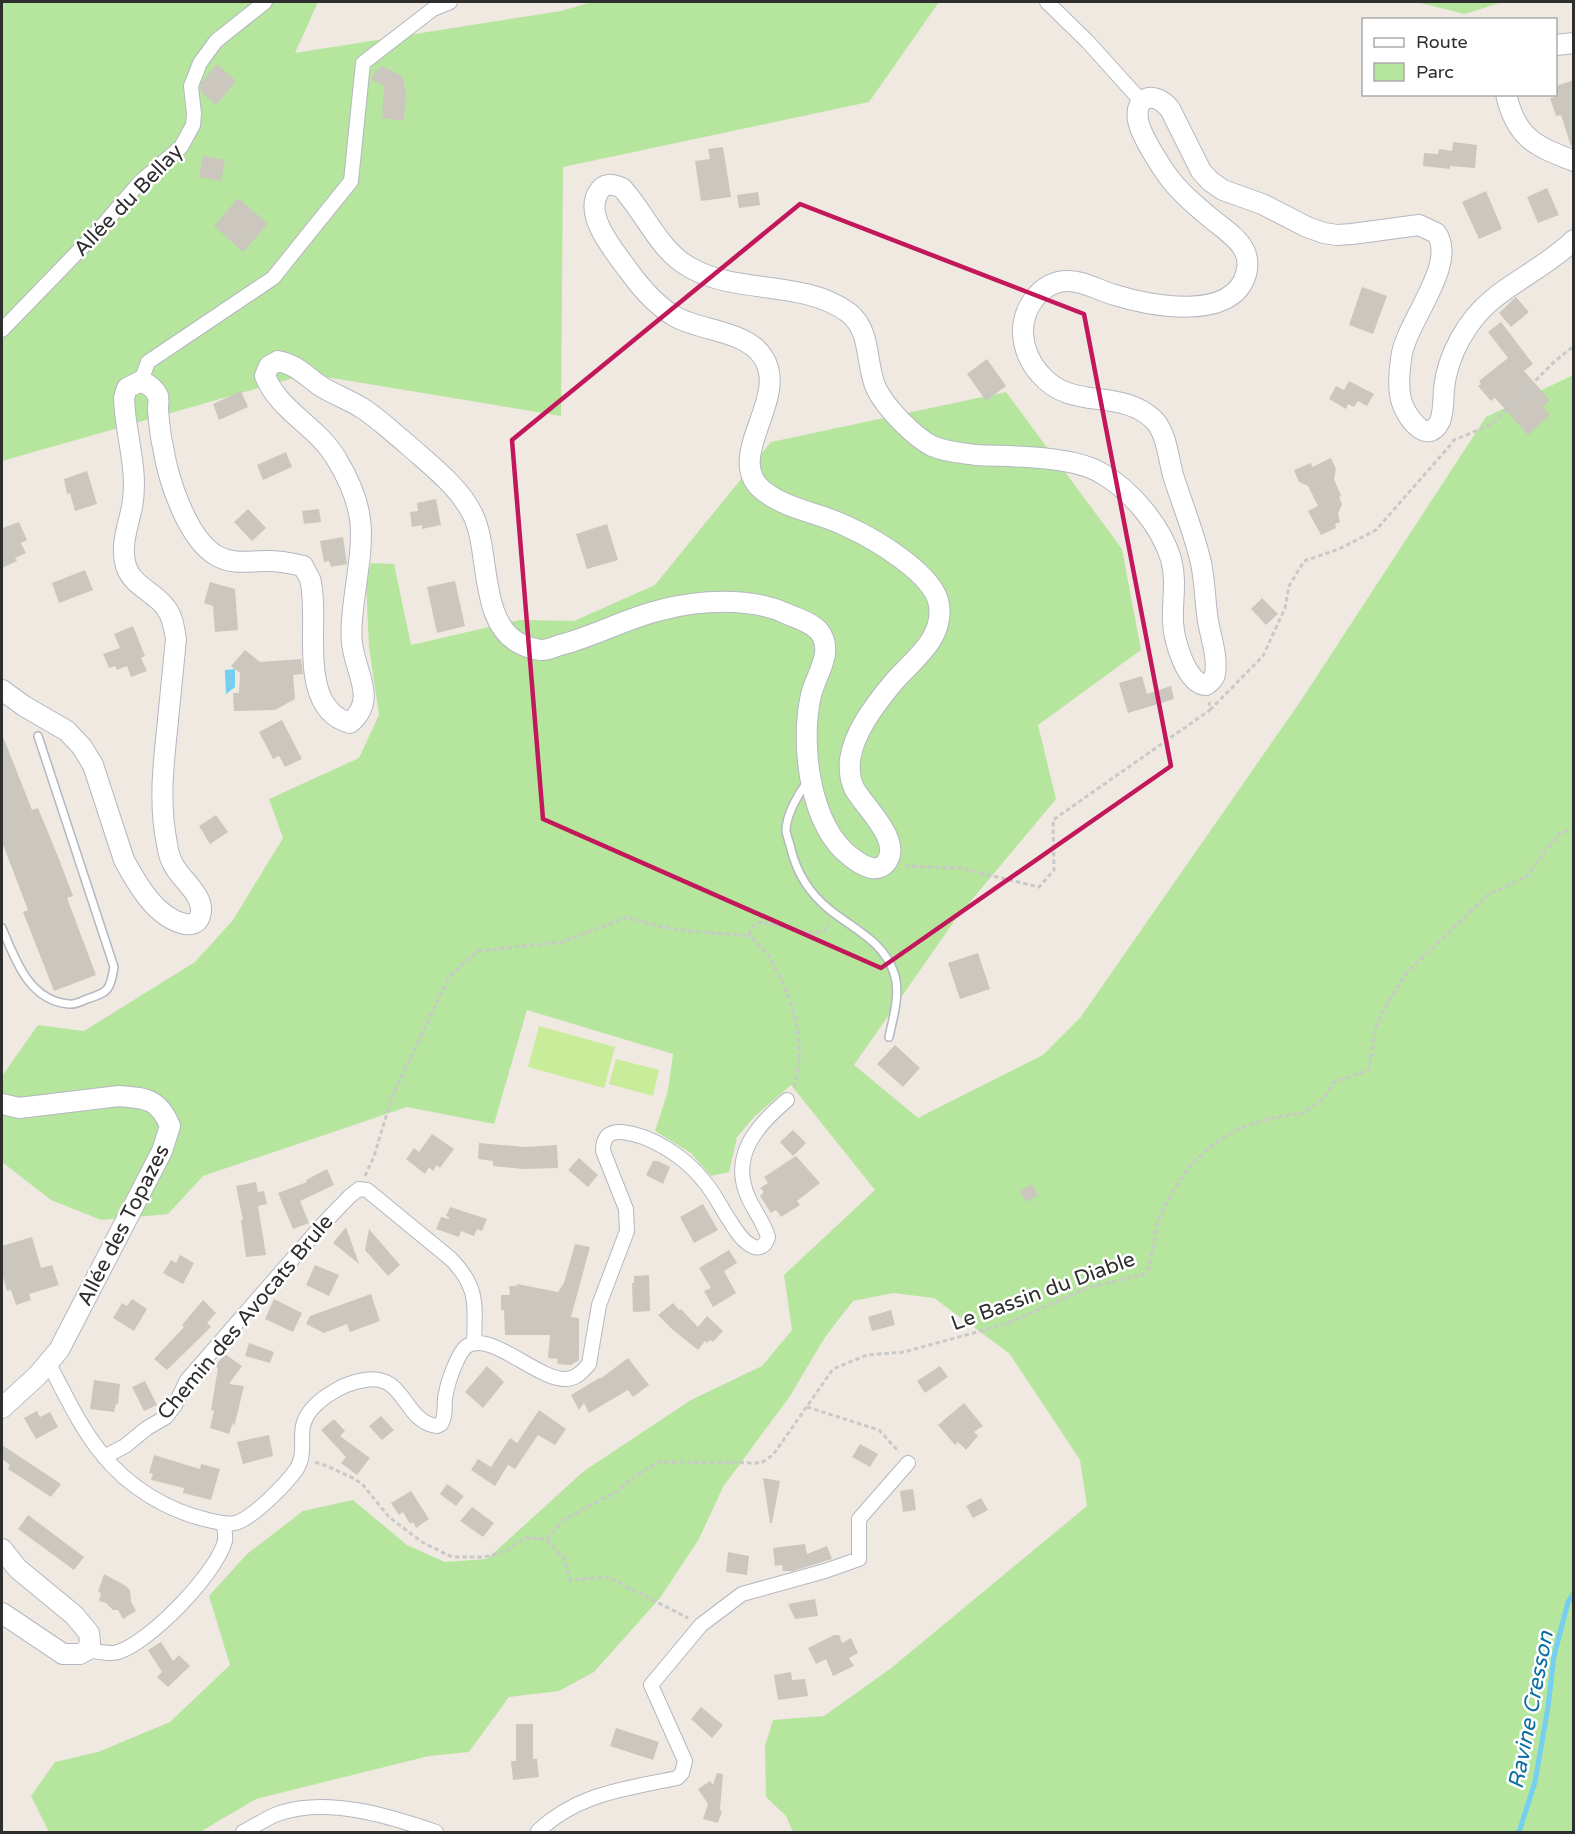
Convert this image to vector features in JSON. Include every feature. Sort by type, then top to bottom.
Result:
[{"type":"main road","points":[[1557,45],[1574,43]]},
{"type":"main road","points":[[1507,96],[1517,125],[1529,141],[1546,151],[1574,161]]},
{"type":"main road","points":[[2,690],[67,731],[82,747],[93,765],[124,860],[131,874],[153,904],[165,915],[183,924],[197,922],[200,916],[199,901],[175,868],[168,852],[162,810],[162,782],[176,639],[166,608],[130,576],[125,565],[123,550],[132,504],[134,477],[124,398],[127,388],[141,381],[148,384],[158,397],[163,448],[187,522],[195,537],[207,550],[235,563],[268,561],[290,562],[303,566],[310,578],[314,656],[320,696],[325,707],[342,721],[350,723],[363,707],[364,695],[352,642],[352,615],[361,553],[362,522],[353,488],[335,456],[323,441],[271,391],[266,376],[269,366],[278,361],[289,363],[321,387],[369,412],[441,473],[460,495],[474,517],[494,612],[502,630],[527,648],[541,650],[581,639],[662,609],[719,601],[774,608],[814,627],[820,633],[825,645],[825,656],[812,690],[808,714],[807,738],[813,792],[824,825],[836,843],[850,857],[871,869],[879,868],[884,865],[889,856],[889,847],[883,827],[863,803],[852,785],[849,768],[851,752],[860,730],[891,685],[927,647],[938,630],[940,612],[938,596],[925,579],[890,551],[845,525],[777,500],[755,484],[750,468],[750,452],[769,396],[768,370],[765,360],[760,352],[746,342],[677,318],[661,307],[641,287],[610,246],[594,211],[594,199],[603,186],[609,184],[622,188],[674,256],[703,274],[810,296],[848,313],[862,329],[877,389],[905,424],[919,437],[934,446],[965,454],[1078,463],[1100,472],[1120,486],[1145,513],[1164,542],[1175,577],[1173,622],[1177,643],[1193,680],[1201,685],[1206,685],[1215,674],[1215,654],[1201,564],[1162,432],[1154,421],[1131,406],[1072,396],[1059,391],[1035,369],[1027,352],[1023,333],[1026,312],[1035,297],[1058,282],[1071,281],[1138,302],[1191,306],[1213,303],[1232,296],[1244,280],[1248,266],[1245,251],[1165,172],[1138,121],[1138,111],[1142,102],[1148,97],[1156,97],[1164,101],[1202,171],[1210,181],[1223,190],[1262,204],[1324,233],[1345,234],[1419,225],[1436,233],[1442,246],[1442,260],[1414,320],[1401,356],[1399,382],[1401,401],[1415,426],[1420,429],[1427,431],[1434,428],[1439,421],[1444,383],[1451,358],[1461,336],[1492,300],[1558,255],[1574,240]]},
{"type":"main road","name":"Allée des Topazes","points":[[2,1104],[19,1108],[119,1096],[135,1097],[158,1105],[170,1126],[162,1151],[68,1334],[48,1364],[2,1408]]},
{"type":"main road","points":[[2,1549],[18,1569],[82,1623],[89,1633],[90,1643],[87,1650],[80,1654],[63,1654],[2,1613]]},
{"type":"street","name":"Allée du Bellay","points":[[2,330],[97,232],[140,182],[181,147],[193,125],[191,86],[200,63],[216,41],[265,2]]},
{"type":"street","points":[[141,381],[148,362],[273,278],[351,181],[363,63],[433,9],[450,2]]},
{"type":"street","points":[[1047,2],[1088,42],[1142,102]]},
{"type":"street","points":[[48,1364],[88,1437],[104,1457],[146,1493],[171,1508],[224,1523],[233,1523],[249,1517],[292,1475],[302,1458],[303,1428],[311,1409],[317,1402],[354,1382],[379,1379],[389,1382],[395,1386],[420,1418],[432,1425],[441,1424],[444,1418],[446,1393],[461,1352],[466,1346],[474,1343],[496,1348],[554,1377],[565,1379],[575,1377],[589,1364],[599,1305],[627,1231],[626,1209],[603,1150],[603,1142],[615,1131],[631,1133],[652,1141],[688,1165],[704,1180],[738,1234],[753,1247],[763,1246],[768,1237],[744,1186],[742,1175],[744,1154],[753,1133],[767,1116],[787,1100]]},
{"type":"street","points":[[363,1189],[452,1259],[465,1274],[474,1299],[474,1343]]},
{"type":"street","name":"Chemin des Avocats Brule","points":[[104,1457],[125,1446],[147,1428],[166,1417],[175,1405],[187,1380],[323,1224],[350,1196],[363,1189]]},
{"type":"street","points":[[537,1832],[550,1820],[581,1801],[606,1793],[677,1778],[682,1773],[685,1761],[651,1684],[701,1625],[742,1594],[859,1559],[859,1520],[908,1463]]},
{"type":"street","points":[[87,1650],[116,1653],[132,1646],[162,1624],[214,1565],[225,1540],[224,1523]]},
{"type":"street","points":[[243,1833],[280,1813],[318,1806],[376,1814],[435,1833]]},
{"type":"lane","points":[[2,928],[19,969],[30,984],[51,1000],[71,1005],[104,993],[111,983],[114,967],[38,736]]},
{"type":"lane","points":[[811,777],[796,797],[786,831],[795,865],[808,889],[830,910],[870,939],[883,952],[895,975],[897,995],[889,1037]]},
{"type":"path","points":[[884,865],[960,868],[1039,887],[1054,870],[1053,820],[1210,710],[1263,656],[1285,608],[1289,586],[1304,561],[1339,549],[1376,530],[1453,442],[1492,424],[1555,361],[1574,346]]},
{"type":"path","points":[[1434,428],[1453,442]]},
{"type":"path","points":[[1206,685],[1210,710]]},
{"type":"path","name":"Le Bassin du Diable","points":[[547,1539],[563,1520],[618,1491],[635,1476],[659,1462],[761,1463],[773,1455],[833,1369],[867,1355],[904,1352],[1006,1324],[1087,1288],[1144,1274],[1149,1268],[1158,1220],[1173,1191],[1191,1164],[1215,1143],[1238,1130],[1270,1118],[1303,1113],[1323,1099],[1334,1082],[1369,1070],[1376,1027],[1407,972],[1489,894],[1527,876],[1561,832],[1570,830],[1574,832]]},
{"type":"path","points":[[787,1100],[792,1094],[799,1069],[797,1023],[788,993],[767,954],[751,936],[750,931],[756,923],[763,922],[810,933],[824,932],[830,925],[830,910]]},
{"type":"path","points":[[363,1189],[392,1097],[449,977],[478,951],[562,942],[627,917],[653,925],[688,931],[751,936]]},
{"type":"path","points":[[807,1407],[879,1430],[908,1463]]},
{"type":"path","points":[[302,1458],[355,1479],[363,1485],[389,1517],[422,1542],[452,1557],[484,1557],[504,1552],[525,1538],[547,1539],[564,1558],[570,1580],[608,1576],[701,1625]]},
{"type":"highlighted area","points":[[800,204],[1084,314],[1171,766],[881,968],[543,819],[512,440]]},
{"type":"green space","points":[[2,2],[318,2],[295,53],[561,11],[592,2],[939,2],[869,102],[563,167],[561,416],[308,374],[2,461]]},
{"type":"green space","points":[[1416,2],[1502,2],[1465,14]]},
{"type":"green space","points":[[1573,375],[1573,1832],[793,1832],[786,1816],[766,1797],[765,1746],[773,1720],[824,1716],[890,1669],[1087,1506],[1080,1460],[1009,1353],[934,1298],[893,1293],[853,1301],[825,1337],[790,1396],[723,1487],[699,1539],[660,1598],[594,1672],[559,1691],[509,1697],[469,1752],[429,1756],[256,1799],[200,1832],[49,1832],[31,1796],[55,1762],[98,1752],[170,1722],[230,1665],[209,1596],[247,1554],[303,1511],[353,1500],[407,1545],[445,1562],[487,1559],[584,1471],[691,1400],[762,1366],[792,1330],[784,1275],[875,1190],[791,1085],[755,1116],[737,1137],[729,1172],[711,1176],[691,1153],[655,1131],[668,1091],[673,1054],[527,1010],[494,1124],[407,1107],[203,1176],[168,1214],[101,1220],[51,1200],[2,1162],[2,1076],[38,1025],[84,1031],[195,962],[233,920],[283,838],[269,799],[359,758],[379,715],[369,647],[366,582],[371,563],[394,564],[411,645],[520,620],[574,621],[655,585],[771,442],[1006,392],[1122,549],[1141,650],[1038,725],[1056,799],[955,920],[854,1065],[918,1118],[1043,1055],[1080,1018],[1300,702],[1486,417]]},
{"type":"green space","points":[[539,1026],[615,1047],[604,1088],[528,1067]]},
{"type":"green space","points":[[616,1059],[659,1070],[653,1096],[609,1084]]},
{"type":"water","points":[[235,669],[235,687],[226,694],[225,670]]},
{"type":"building","points":[[217,64],[236,81],[216,105],[201,92],[200,87]]},
{"type":"building","points":[[382,66],[402,76],[406,92],[404,121],[382,118],[384,86],[371,80],[375,71]]},
{"type":"building","points":[[1574,80],[1574,146],[1571,146],[1561,115],[1556,116],[1550,98],[1557,96],[1557,86]]},
{"type":"building","points":[[1453,142],[1477,145],[1475,168],[1450,166],[1450,169],[1423,166],[1424,153],[1438,154],[1439,149],[1452,151]]},
{"type":"building","points":[[723,147],[731,197],[701,201],[695,161],[710,159],[708,149]]},
{"type":"building","points":[[203,156],[225,160],[221,181],[199,177]]},
{"type":"building","points":[[1547,188],[1559,215],[1538,223],[1527,197]]},
{"type":"building","points":[[1486,191],[1502,229],[1479,239],[1462,202]]},
{"type":"building","points":[[758,192],[760,205],[739,208],[737,195]]},
{"type":"building","points":[[238,198],[268,224],[243,252],[214,226]]},
{"type":"building","points":[[1362,287],[1387,296],[1373,334],[1349,325]]},
{"type":"building","points":[[1516,297],[1529,312],[1511,327],[1499,313]]},
{"type":"building","points":[[1501,322],[1533,364],[1524,371],[1550,400],[1543,407],[1550,415],[1528,435],[1495,398],[1491,401],[1478,386],[1481,384],[1479,381],[1508,358],[1488,332]]},
{"type":"building","points":[[987,359],[1006,386],[986,401],[967,374]]},
{"type":"building","points":[[1349,381],[1374,394],[1367,406],[1358,401],[1354,407],[1348,404],[1346,409],[1329,399],[1336,386],[1344,390]]},
{"type":"building","points":[[241,391],[248,407],[219,420],[213,404]]},
{"type":"building","points":[[286,452],[292,467],[263,480],[257,465]]},
{"type":"building","points":[[1331,458],[1336,469],[1334,479],[1341,496],[1339,497],[1342,504],[1338,514],[1340,522],[1335,524],[1336,528],[1321,535],[1308,511],[1318,506],[1308,486],[1299,482],[1294,470],[1311,463],[1312,467]]},
{"type":"building","points":[[87,471],[97,504],[75,511],[70,493],[67,494],[64,479]]},
{"type":"building","points":[[436,499],[441,525],[422,529],[422,525],[412,527],[410,512],[418,511],[417,503]]},
{"type":"building","points":[[248,509],[266,528],[252,541],[234,522]]},
{"type":"building","points":[[319,509],[321,522],[304,524],[302,511]]},
{"type":"building","points":[[19,522],[27,540],[21,543],[26,553],[15,558],[17,561],[2,568],[2,525],[3,528]]},
{"type":"building","points":[[607,524],[618,560],[587,569],[576,534]]},
{"type":"building","points":[[343,537],[347,564],[331,567],[329,561],[324,562],[320,541]]},
{"type":"building","points":[[85,570],[93,590],[59,603],[52,583]]},
{"type":"building","points":[[455,581],[465,626],[437,633],[427,587]]},
{"type":"building","points":[[210,582],[235,589],[238,630],[215,632],[213,606],[204,603]]},
{"type":"building","points":[[1262,598],[1278,614],[1266,625],[1251,609]]},
{"type":"building","points":[[133,626],[145,656],[141,658],[147,671],[131,677],[127,666],[117,670],[115,666],[109,668],[103,654],[120,648],[114,634]]},
{"type":"building","points":[[245,650],[260,662],[301,659],[303,674],[293,675],[295,699],[275,710],[234,711],[233,693],[239,693],[240,673],[231,666]]},
{"type":"building","points":[[1142,676],[1147,694],[1171,686],[1174,699],[1128,713],[1119,683]]},
{"type":"building","points":[[282,720],[302,759],[285,767],[279,756],[273,759],[259,732]]},
{"type":"building","points":[[2,734],[32,810],[38,808],[59,859],[73,896],[67,898],[96,975],[54,991],[23,912],[28,910],[2,842]]},
{"type":"building","points":[[216,815],[228,832],[210,844],[199,826]]},
{"type":"building","points":[[978,953],[990,989],[960,999],[948,963]]},
{"type":"building","points":[[895,1045],[920,1068],[903,1087],[877,1064]]},
{"type":"building","points":[[793,1130],[806,1143],[793,1156],[780,1142]]},
{"type":"building","points":[[432,1134],[454,1149],[440,1168],[437,1165],[433,1171],[429,1167],[425,1174],[406,1159],[414,1148],[419,1152]]},
{"type":"building","points":[[479,1143],[525,1147],[557,1145],[558,1168],[523,1169],[493,1166],[493,1161],[478,1159]]},
{"type":"building","points":[[796,1156],[820,1183],[797,1201],[800,1205],[781,1217],[776,1210],[771,1213],[760,1196],[764,1192],[760,1188],[768,1183],[764,1177]]},
{"type":"building","points":[[579,1158],[598,1175],[588,1187],[568,1170]]},
{"type":"building","points":[[653,1161],[670,1167],[663,1184],[646,1175]]},
{"type":"building","points":[[327,1169],[334,1185],[300,1201],[309,1223],[293,1229],[278,1193],[307,1182],[306,1180]]},
{"type":"building","points":[[256,1182],[258,1192],[264,1191],[267,1204],[258,1206],[266,1255],[246,1257],[241,1220],[243,1220],[236,1186]]},
{"type":"building","points":[[1032,1184],[1038,1195],[1026,1202],[1020,1191]]},
{"type":"building","points":[[703,1204],[718,1230],[694,1243],[680,1217]]},
{"type":"building","points":[[450,1207],[487,1219],[482,1231],[477,1229],[474,1236],[461,1231],[459,1237],[436,1229],[441,1217],[449,1219],[446,1216]]},
{"type":"building","points":[[346,1227],[359,1264],[333,1243]]},
{"type":"building","points":[[369,1229],[400,1265],[388,1276],[365,1250]]},
{"type":"building","points":[[32,1237],[41,1268],[52,1265],[59,1285],[29,1294],[31,1300],[16,1305],[11,1290],[7,1291],[2,1274],[2,1246]]},
{"type":"building","points":[[575,1244],[590,1247],[571,1317],[579,1318],[579,1360],[571,1365],[557,1364],[558,1359],[548,1358],[550,1335],[505,1335],[501,1295],[510,1295],[509,1286],[517,1286],[517,1284],[558,1292],[564,1283]]},
{"type":"building","points":[[729,1250],[737,1263],[724,1271],[736,1293],[713,1307],[704,1291],[711,1288],[699,1268]]},
{"type":"building","points":[[180,1255],[194,1263],[183,1284],[163,1273],[171,1260],[176,1263]]},
{"type":"building","points":[[315,1265],[339,1275],[329,1296],[306,1285]]},
{"type":"building","points":[[649,1275],[650,1311],[633,1312],[632,1283],[634,1283],[634,1276]]},
{"type":"building","points":[[371,1294],[380,1321],[350,1332],[347,1324],[324,1333],[306,1324],[310,1316]]},
{"type":"building","points":[[132,1299],[147,1309],[134,1331],[113,1318],[122,1303],[127,1306]]},
{"type":"building","points":[[274,1299],[302,1313],[293,1332],[265,1319]]},
{"type":"building","points":[[203,1300],[216,1313],[207,1323],[211,1327],[167,1370],[154,1359],[184,1327],[182,1325]]},
{"type":"building","points":[[673,1303],[698,1327],[707,1316],[723,1331],[713,1342],[705,1341],[698,1350],[658,1315]]},
{"type":"building","points":[[891,1310],[895,1325],[872,1331],[868,1317]]},
{"type":"building","points":[[249,1343],[274,1352],[270,1363],[245,1356]]},
{"type":"building","points":[[225,1354],[242,1366],[229,1384],[244,1386],[234,1427],[233,1422],[229,1434],[210,1428],[218,1368],[215,1366]]},
{"type":"building","points":[[628,1358],[649,1385],[633,1397],[628,1390],[589,1413],[584,1403],[579,1410],[571,1395],[601,1377],[600,1379]]},
{"type":"building","points":[[487,1366],[504,1382],[483,1408],[465,1392]]},
{"type":"building","points":[[940,1366],[948,1377],[925,1393],[917,1381]]},
{"type":"building","points":[[94,1380],[120,1384],[118,1404],[114,1412],[90,1409]]},
{"type":"building","points":[[145,1381],[157,1405],[144,1411],[132,1387]]},
{"type":"building","points":[[964,1403],[983,1426],[974,1432],[978,1436],[966,1450],[958,1442],[955,1445],[938,1425]]},
{"type":"building","points":[[539,1410],[566,1429],[555,1445],[538,1435],[515,1469],[508,1465],[495,1486],[471,1470],[478,1459],[491,1467],[510,1438],[517,1443]]},
{"type":"building","points":[[37,1411],[40,1417],[50,1412],[58,1427],[36,1439],[24,1418]]},
{"type":"building","points":[[381,1416],[394,1430],[382,1440],[369,1426]]},
{"type":"building","points":[[334,1419],[345,1431],[340,1436],[370,1458],[357,1475],[341,1463],[346,1457],[321,1430]]},
{"type":"building","points":[[269,1435],[273,1456],[243,1464],[237,1442]]},
{"type":"building","points":[[860,1444],[878,1454],[870,1467],[852,1457]]},
{"type":"building","points":[[2,1445],[61,1484],[51,1497],[8,1469],[10,1465],[2,1459]]},
{"type":"building","points":[[154,1455],[200,1469],[201,1464],[220,1469],[211,1500],[183,1493],[184,1488],[151,1480],[153,1474],[149,1473]]},
{"type":"building","points":[[763,1478],[780,1481],[772,1523],[770,1523]]},
{"type":"building","points":[[447,1484],[464,1496],[456,1506],[440,1494]]},
{"type":"building","points":[[913,1489],[916,1510],[903,1512],[900,1491]]},
{"type":"building","points":[[411,1491],[429,1519],[416,1528],[413,1522],[410,1524],[403,1512],[399,1515],[391,1503]]},
{"type":"building","points":[[981,1498],[988,1510],[973,1518],[966,1506]]},
{"type":"building","points":[[472,1507],[494,1523],[483,1537],[460,1521]]},
{"type":"building","points":[[28,1515],[84,1557],[74,1570],[18,1529]]},
{"type":"building","points":[[805,1544],[807,1554],[827,1546],[832,1559],[793,1571],[783,1571],[782,1565],[775,1566],[773,1548]]},
{"type":"building","points":[[728,1552],[749,1556],[747,1575],[726,1572]]},
{"type":"building","points":[[104,1574],[130,1590],[131,1602],[136,1611],[123,1619],[118,1610],[113,1610],[106,1603],[99,1601],[101,1593],[98,1592]]},
{"type":"building","points":[[815,1599],[818,1616],[795,1619],[788,1604]]},
{"type":"building","points":[[834,1635],[839,1635],[842,1643],[851,1638],[858,1653],[849,1658],[854,1666],[833,1676],[826,1659],[816,1664],[808,1648]]},
{"type":"building","points":[[161,1642],[173,1661],[179,1655],[190,1666],[168,1687],[157,1677],[162,1672],[148,1650]]},
{"type":"building","points":[[791,1672],[792,1680],[805,1679],[808,1696],[778,1700],[774,1675]]},
{"type":"building","points":[[701,1707],[723,1725],[712,1738],[691,1719]]},
{"type":"building","points":[[516,1724],[533,1724],[533,1759],[537,1759],[539,1777],[513,1780],[511,1761],[516,1761]]},
{"type":"building","points":[[616,1728],[659,1742],[653,1760],[610,1746]]},
{"type":"building","points":[[717,1773],[723,1774],[720,1810],[722,1811],[718,1823],[703,1819],[708,1804],[698,1789],[710,1781],[713,1785]]},
{"type":"waterway","name":"Ravine Cresson","points":[[1519,1832],[1535,1782],[1554,1656],[1568,1602],[1574,1593]]}]
